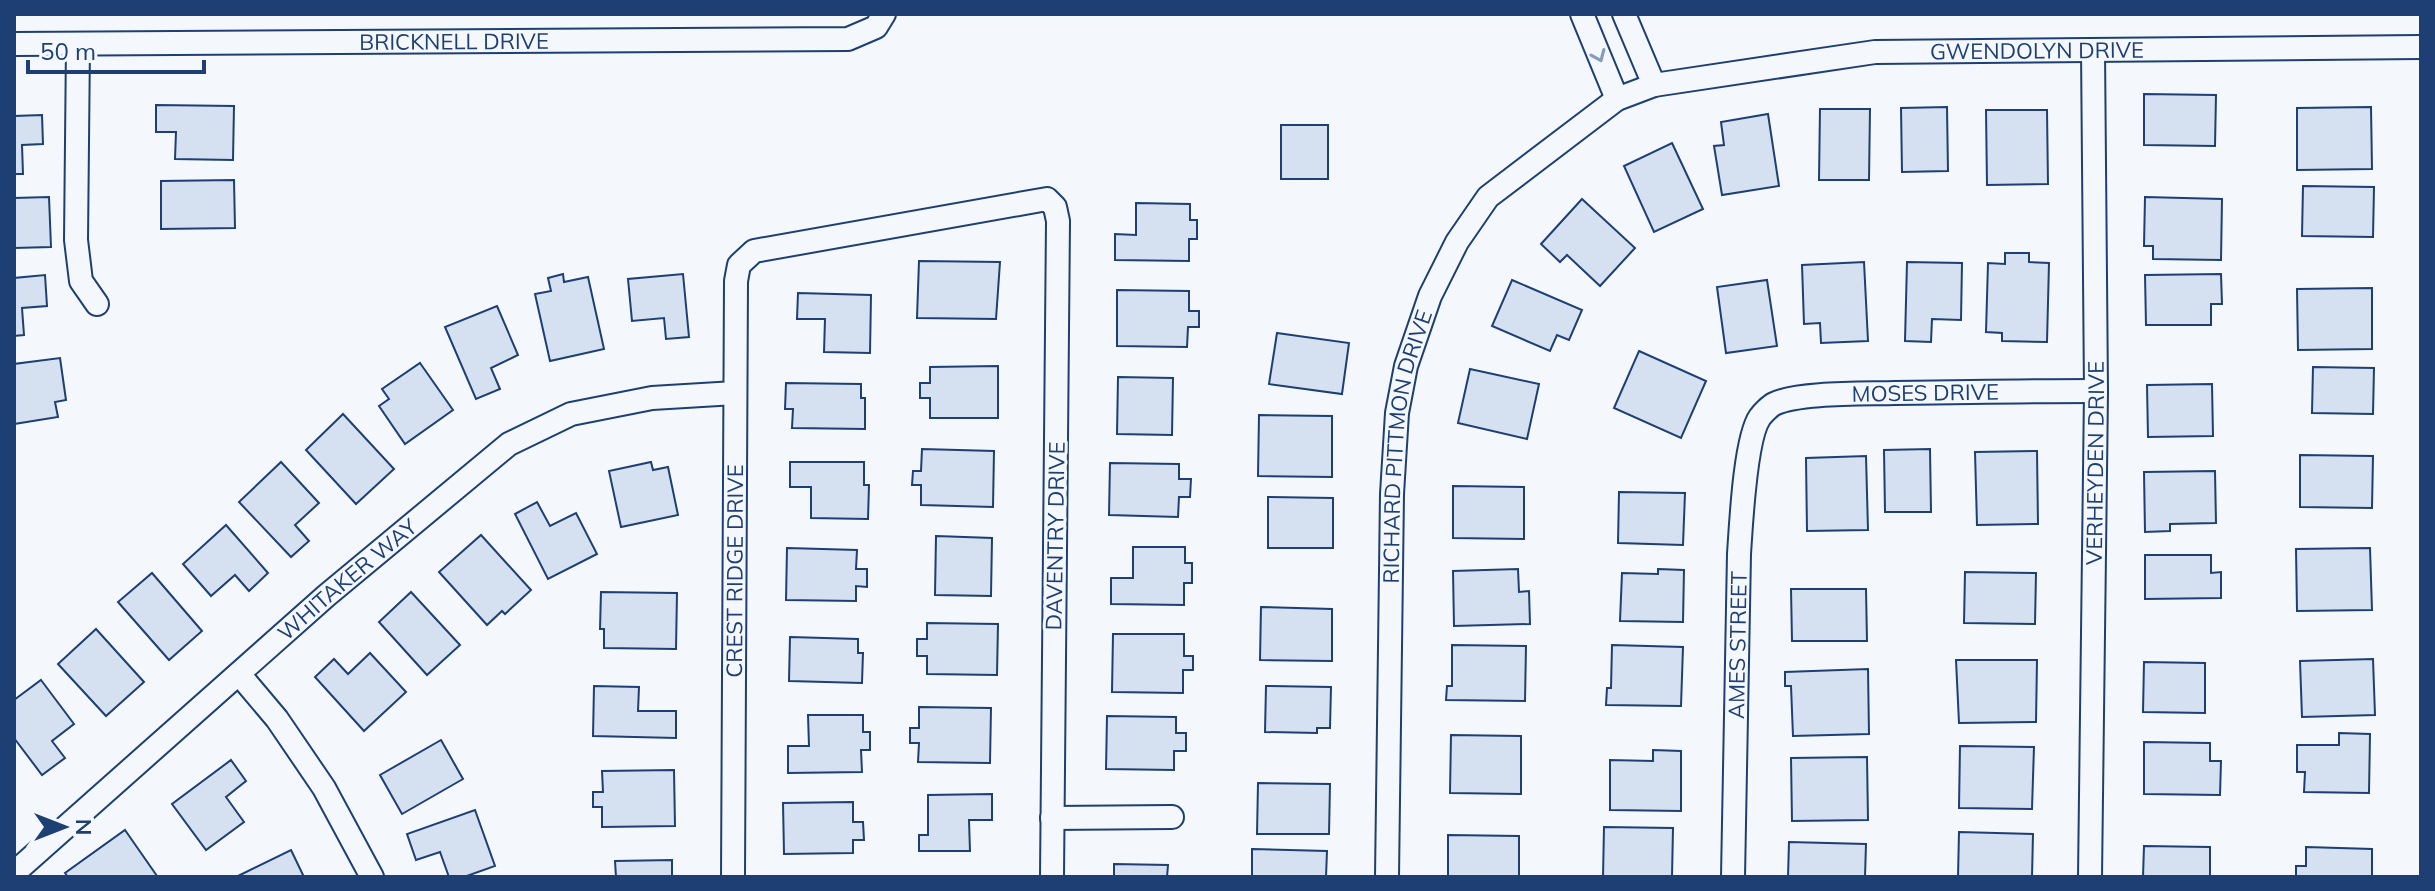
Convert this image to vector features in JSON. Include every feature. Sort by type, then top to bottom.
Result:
[{"type":"street","name":"BRICKNELL DRIVE","points":[[14,44],[848,39],[876,27],[884,14]]},
{"type":"street","points":[[1582,14],[1617,99]]},
{"type":"street","points":[[1624,14],[1654,85]]},
{"type":"street","points":[[78,44],[76,240],[81,281],[97,304]]},
{"type":"street","name":"GWENDOLYN DRIVE","points":[[1617,99],[1654,85],[1875,52],[2421,47]]},
{"type":"street","name":"VERHEYDEN DRIVE","points":[[2090,877],[2096,391],[2093,50]]},
{"type":"street","name":"RICHARD PITTMON DRIVE","points":[[1387,877],[1392,494],[1397,413],[1406,366],[1430,296],[1457,242],[1488,197],[1617,99]]},
{"type":"street","name":"CREST RIDGE DRIVE","points":[[733,877],[736,281],[739,265],[754,251],[1047,199]]},
{"type":"street","name":"DAVENTRY DRIVE","points":[[1047,199],[1055,207],[1058,221],[1052,877]]},
{"type":"street","name":"MOSES DRIVE","points":[[1761,416],[1774,404],[1844,394],[2096,391]]},
{"type":"street","name":"WHITAKER WAY","points":[[14,873],[326,596],[509,444],[571,414],[652,398],[735,393]]},
{"type":"street","name":"AMES STREET","points":[[1733,877],[1742,503],[1754,430],[1761,416]]},
{"type":"street","points":[[239,674],[277,719],[324,788],[372,877]]},
{"type":"street","points":[[1052,818],[1172,817]]},
{"type":"building","points":[[2144,94],[2216,95],[2215,146],[2144,145]]},
{"type":"building","points":[[156,105],[234,106],[233,160],[175,159],[176,132],[156,132]]},
{"type":"building","points":[[1947,107],[1948,171],[1902,172],[1901,108]]},
{"type":"building","points":[[2371,107],[2372,169],[2297,170],[2297,108]]},
{"type":"building","points":[[1820,109],[1870,109],[1869,180],[1819,180]]},
{"type":"building","points":[[1986,110],[2047,110],[2048,184],[1987,185]]},
{"type":"building","points":[[1768,114],[1779,186],[1722,195],[1714,146],[1724,145],[1721,122]]},
{"type":"building","points":[[42,115],[43,144],[22,145],[23,174],[14,174],[14,116]]},
{"type":"building","points":[[1281,125],[1328,125],[1328,179],[1281,179]]},
{"type":"building","points":[[1672,143],[1703,209],[1654,232],[1624,166]]},
{"type":"building","points":[[234,180],[235,228],[161,229],[161,181]]},
{"type":"building","points":[[2303,186],[2374,187],[2373,237],[2302,236]]},
{"type":"building","points":[[49,197],[51,247],[14,248],[14,198]]},
{"type":"building","points":[[2145,197],[2222,199],[2221,260],[2153,259],[2153,246],[2144,246]]},
{"type":"building","points":[[1582,199],[1635,248],[1600,286],[1567,255],[1560,262],[1541,244]]},
{"type":"building","points":[[1136,203],[1190,204],[1190,220],[1197,220],[1197,239],[1189,239],[1189,261],[1115,260],[1115,234],[1136,235]]},
{"type":"building","points":[[2005,253],[2029,253],[2029,262],[2049,263],[2047,342],[2002,341],[2002,333],[1986,332],[1988,263],[2005,264]]},
{"type":"building","points":[[919,261],[1000,262],[996,319],[917,318]]},
{"type":"building","points":[[1864,262],[1868,341],[1821,343],[1820,323],[1804,324],[1802,265]]},
{"type":"building","points":[[1907,262],[1962,263],[1961,320],[1932,319],[1931,342],[1905,341]]},
{"type":"building","points":[[563,274],[564,282],[588,277],[604,349],[550,361],[535,294],[551,291],[548,278]]},
{"type":"building","points":[[683,274],[689,337],[666,339],[664,318],[632,321],[628,279]]},
{"type":"building","points":[[2221,274],[2222,304],[2211,304],[2211,325],[2146,325],[2145,275]]},
{"type":"building","points":[[45,275],[47,306],[22,308],[24,335],[14,336],[14,278]]},
{"type":"building","points":[[1512,280],[1582,310],[1569,340],[1557,335],[1550,351],[1492,326]]},
{"type":"building","points":[[1767,280],[1777,346],[1726,353],[1717,287]]},
{"type":"building","points":[[2372,288],[2372,349],[2298,350],[2297,289]]},
{"type":"building","points":[[1117,290],[1189,291],[1189,311],[1199,311],[1199,327],[1188,327],[1187,347],[1117,346]]},
{"type":"building","points":[[798,293],[871,295],[870,353],[824,352],[825,319],[797,319]]},
{"type":"building","points":[[497,306],[518,355],[491,368],[500,389],[476,399],[445,327]]},
{"type":"building","points":[[1277,333],[1349,343],[1342,394],[1269,384]]},
{"type":"building","points":[[1639,351],[1706,381],[1681,438],[1614,408]]},
{"type":"building","points":[[60,358],[66,400],[55,402],[58,417],[14,424],[14,364]]},
{"type":"building","points":[[420,363],[453,410],[405,444],[379,406],[389,399],[382,389]]},
{"type":"building","points":[[998,366],[998,418],[930,418],[930,398],[920,398],[920,383],[930,383],[930,367]]},
{"type":"building","points":[[2313,367],[2374,368],[2373,414],[2312,413]]},
{"type":"building","points":[[1470,369],[1539,384],[1527,439],[1458,423]]},
{"type":"building","points":[[1118,377],[1173,378],[1172,435],[1117,434]]},
{"type":"building","points":[[786,383],[861,384],[861,398],[865,398],[865,429],[792,428],[793,409],[785,409]]},
{"type":"building","points":[[2212,384],[2213,436],[2148,437],[2147,385]]},
{"type":"building","points":[[343,414],[394,469],[356,504],[306,450]]},
{"type":"building","points":[[1259,415],[1332,416],[1332,477],[1258,476]]},
{"type":"building","points":[[922,449],[994,451],[993,507],[921,505],[921,485],[912,485],[913,471],[921,471]]},
{"type":"building","points":[[1930,449],[1931,512],[1885,512],[1884,450]]},
{"type":"building","points":[[2037,451],[2038,524],[1977,525],[1975,452]]},
{"type":"building","points":[[2300,455],[2373,456],[2372,508],[2300,507]]},
{"type":"building","points":[[1866,456],[1868,530],[1807,531],[1806,458]]},
{"type":"building","points":[[281,462],[319,503],[295,525],[309,541],[291,557],[239,502]]},
{"type":"building","points":[[651,462],[653,470],[668,467],[678,515],[621,527],[609,471]]},
{"type":"building","points":[[790,462],[864,462],[864,485],[869,485],[868,519],[811,518],[811,487],[790,487]]},
{"type":"building","points":[[1110,463],[1179,464],[1179,479],[1191,479],[1190,497],[1179,497],[1178,517],[1109,515]]},
{"type":"building","points":[[2215,471],[2216,523],[2170,524],[2170,531],[2145,532],[2144,472]]},
{"type":"building","points":[[1453,486],[1524,487],[1524,539],[1453,538]]},
{"type":"building","points":[[1619,492],[1685,493],[1683,545],[1618,543]]},
{"type":"building","points":[[1268,497],[1333,498],[1333,548],[1268,548]]},
{"type":"building","points":[[537,502],[550,526],[576,513],[597,554],[548,579],[515,514]]},
{"type":"building","points":[[226,525],[268,573],[249,591],[235,575],[211,596],[183,564]]},
{"type":"building","points":[[481,535],[531,590],[505,614],[502,611],[487,625],[439,572]]},
{"type":"building","points":[[936,536],[992,538],[991,596],[935,595]]},
{"type":"building","points":[[1133,547],[1185,547],[1185,563],[1192,563],[1192,583],[1184,583],[1184,605],[1111,604],[1111,578],[1133,578]]},
{"type":"building","points":[[787,548],[857,550],[856,569],[867,569],[867,587],[856,586],[856,601],[786,600]]},
{"type":"building","points":[[2370,548],[2372,610],[2297,611],[2296,549]]},
{"type":"building","points":[[2145,555],[2211,555],[2211,573],[2221,572],[2221,598],[2145,599]]},
{"type":"building","points":[[1518,569],[1519,592],[1529,591],[1530,624],[1454,626],[1453,571]]},
{"type":"building","points":[[1658,569],[1684,570],[1683,622],[1620,621],[1622,573],[1658,574]]},
{"type":"building","points":[[1965,572],[2036,573],[2035,624],[1964,623]]},
{"type":"building","points":[[152,573],[202,631],[169,660],[118,602]]},
{"type":"building","points":[[1791,589],[1866,589],[1867,641],[1792,641]]},
{"type":"building","points":[[411,592],[460,645],[427,675],[379,622]]},
{"type":"building","points":[[601,592],[677,593],[676,649],[604,648],[604,629],[600,629]]},
{"type":"building","points":[[1261,607],[1332,609],[1332,661],[1260,660]]},
{"type":"building","points":[[927,623],[998,624],[997,675],[927,674],[927,656],[917,656],[917,639],[927,639]]},
{"type":"building","points":[[96,629],[144,682],[106,716],[58,664]]},
{"type":"building","points":[[1113,634],[1184,634],[1184,656],[1193,656],[1193,670],[1183,670],[1183,693],[1112,692]]},
{"type":"building","points":[[790,637],[858,639],[858,653],[863,653],[862,683],[789,681]]},
{"type":"building","points":[[1452,645],[1526,646],[1525,701],[1446,700],[1447,686],[1452,686]]},
{"type":"building","points":[[1612,645],[1683,647],[1681,706],[1606,705],[1607,688],[1611,688]]},
{"type":"building","points":[[370,653],[406,692],[364,731],[315,677],[334,659],[348,674]]},
{"type":"building","points":[[2373,659],[2375,715],[2302,717],[2300,661]]},
{"type":"building","points":[[1956,660],[2037,660],[2036,722],[1959,723]]},
{"type":"building","points":[[2144,662],[2205,663],[2205,713],[2143,712]]},
{"type":"building","points":[[1868,669],[1869,734],[1793,736],[1791,686],[1785,686],[1785,672]]},
{"type":"building","points":[[41,680],[74,724],[52,741],[65,758],[42,775],[14,738],[14,700]]},
{"type":"building","points":[[594,686],[639,687],[638,711],[676,711],[676,738],[593,736]]},
{"type":"building","points":[[1266,686],[1331,687],[1330,728],[1317,728],[1317,733],[1265,732]]},
{"type":"building","points":[[919,707],[991,708],[990,763],[918,762],[919,743],[910,743],[910,728],[919,728]]},
{"type":"building","points":[[808,715],[863,715],[863,732],[870,732],[870,750],[861,750],[862,772],[788,773],[788,746],[809,746]]},
{"type":"building","points":[[1107,716],[1176,717],[1176,733],[1186,733],[1186,751],[1174,751],[1174,770],[1106,769]]},
{"type":"building","points":[[2339,733],[2370,734],[2369,793],[2304,792],[2305,772],[2297,772],[2297,745],[2339,745]]},
{"type":"building","points":[[1451,735],[1521,736],[1521,794],[1450,793]]},
{"type":"building","points":[[441,740],[463,779],[402,814],[380,775]]},
{"type":"building","points":[[2144,742],[2210,743],[2210,761],[2221,761],[2220,795],[2144,794]]},
{"type":"building","points":[[1960,746],[2034,747],[2032,809],[1959,808]]},
{"type":"building","points":[[1653,750],[1681,751],[1681,811],[1610,810],[1610,760],[1653,761]]},
{"type":"building","points":[[1867,757],[1868,820],[1792,821],[1791,758]]},
{"type":"building","points":[[231,760],[246,781],[226,797],[244,822],[206,850],[172,804]]},
{"type":"building","points":[[674,770],[675,826],[602,827],[602,807],[593,807],[593,792],[603,792],[602,771]]},
{"type":"building","points":[[1258,783],[1330,784],[1329,834],[1257,834]]},
{"type":"building","points":[[992,794],[992,820],[969,820],[970,851],[919,851],[919,835],[928,835],[928,795]]},
{"type":"building","points":[[853,802],[853,822],[863,822],[864,840],[853,840],[853,853],[784,854],[783,803]]},
{"type":"building","points":[[475,810],[495,866],[464,877],[449,877],[440,852],[416,860],[407,834]]},
{"type":"building","points":[[1604,827],[1673,828],[1672,877],[1603,877]]},
{"type":"building","points":[[125,830],[157,876],[68,877],[65,873]]},
{"type":"building","points":[[1959,832],[2033,834],[2032,877],[1958,877]]},
{"type":"building","points":[[1448,835],[1519,836],[1519,877],[1448,877]]},
{"type":"building","points":[[1789,842],[1866,844],[1865,877],[1788,877]]},
{"type":"building","points":[[2144,846],[2210,847],[2210,877],[2143,877]]},
{"type":"building","points":[[2306,847],[2372,849],[2372,877],[2296,877],[2296,866],[2306,866]]},
{"type":"building","points":[[1252,849],[1327,851],[1326,877],[1252,877]]},
{"type":"building","points":[[291,850],[304,877],[236,877]]},
{"type":"building","points":[[672,860],[672,877],[616,877],[615,861]]},
{"type":"building","points":[[1114,864],[1168,865],[1167,877],[1114,877]]}]
